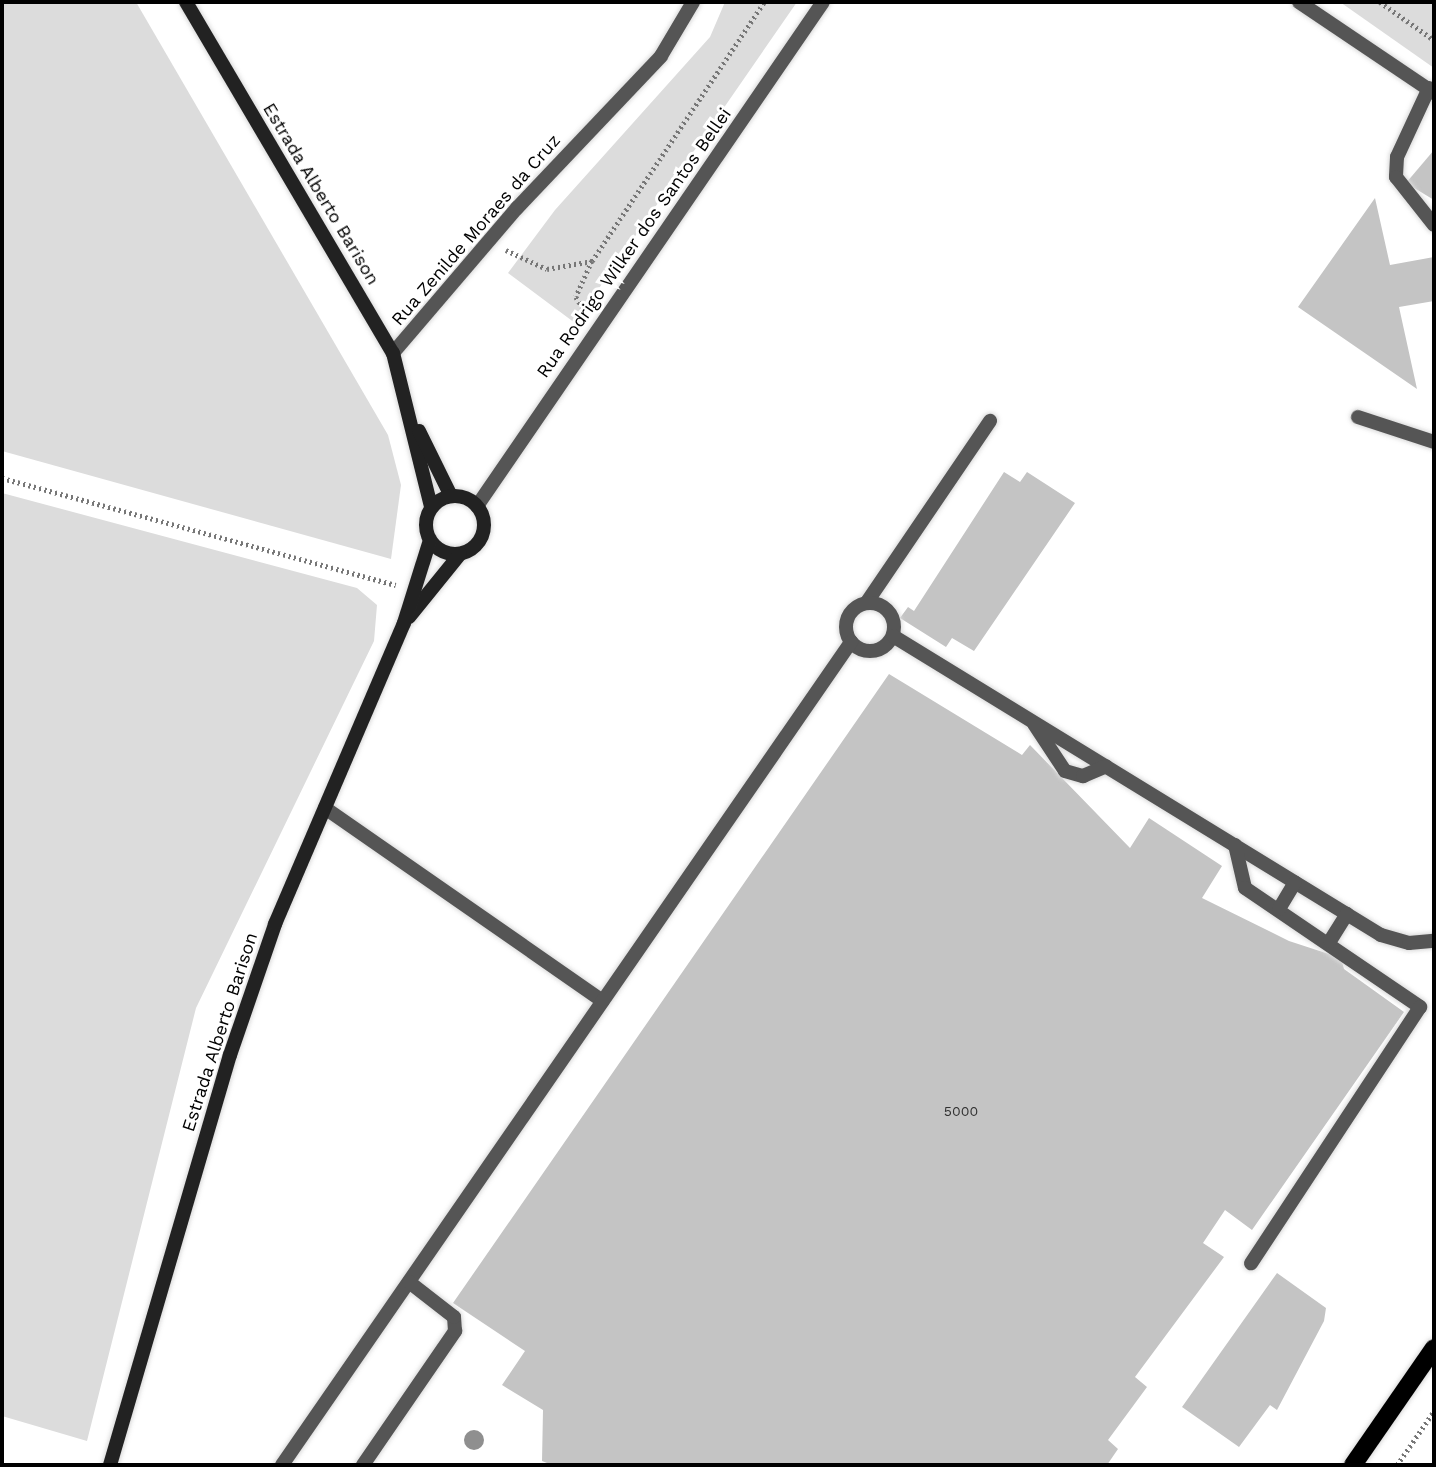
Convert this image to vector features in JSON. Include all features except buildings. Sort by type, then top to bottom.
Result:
[{"type":"main road","points":[[1353,1465],[1434,1348]]},
{"type":"street","name":"Estrada Alberto Barison","points":[[186,2],[393,354],[410,411],[431,507]]},
{"type":"street","name":"Rua Zenilde Moraes da Cruz","points":[[393,354],[493,240],[661,57],[693,2]]},
{"type":"street","name":"Rua Rodrigo Wilker dos Santos Bellei","points":[[477,506],[824,2]]},
{"type":"street","points":[[1299,2],[1431,90],[1397,157],[1396,177],[1434,225]]},
{"type":"street","name":"Estrada Alberto Barison","points":[[410,411],[451,496]]},
{"type":"street","points":[[1358,417],[1434,442]]},
{"type":"street","points":[[282,1465],[851,642],[848,617],[867,602],[990,421]]},
{"type":"street","points":[[451,496],[477,506],[484,533],[460,554],[430,540],[431,507],[451,496]]},
{"type":"street","name":"Estrada Alberto Barison","points":[[110,1465],[230,1055],[325,808],[404,623],[430,540]]},
{"type":"street","name":"Estrada Alberto Barison","points":[[404,623],[460,554]]},
{"type":"street","points":[[867,602],[890,611],[893,636]]},
{"type":"street","points":[[851,642],[874,651],[893,636]]},
{"type":"street","points":[[893,636],[1381,935],[1409,943],[1434,941]]},
{"type":"street","points":[[1032,720],[1065,771],[1083,776],[1106,766]]},
{"type":"street","points":[[325,808],[603,1001]]},
{"type":"street","points":[[1235,845],[1240,880],[1279,909],[1418,999],[1418,1018],[1251,1263]]},
{"type":"street","points":[[1279,909],[1295,882]]},
{"type":"street","points":[[1330,941],[1347,914]]},
{"type":"street","points":[[363,1465],[455,1331],[454,1317],[409,1282]]},
{"type":"path","points":[[602,324],[579,308],[576,296],[592,261],[764,2]]},
{"type":"path","points":[[1380,2],[1434,40]]},
{"type":"path","points":[[493,240],[523,263],[547,269],[592,261]]},
{"type":"path","points":[[2,478],[414,590]]},
{"type":"path","points":[[1397,1465],[1434,1410]]},
{"type":"shaded area","points":[[2,2],[136,2],[388,435],[401,485],[391,559],[2,451]]},
{"type":"shaded area","points":[[725,2],[797,2],[575,323],[508,273],[555,210],[710,37]]},
{"type":"shaded area","points":[[1340,2],[1434,2],[1434,68]]},
{"type":"shaded area","points":[[2,493],[357,588],[377,605],[374,641],[196,1008],[87,1441],[2,1416]]}]
